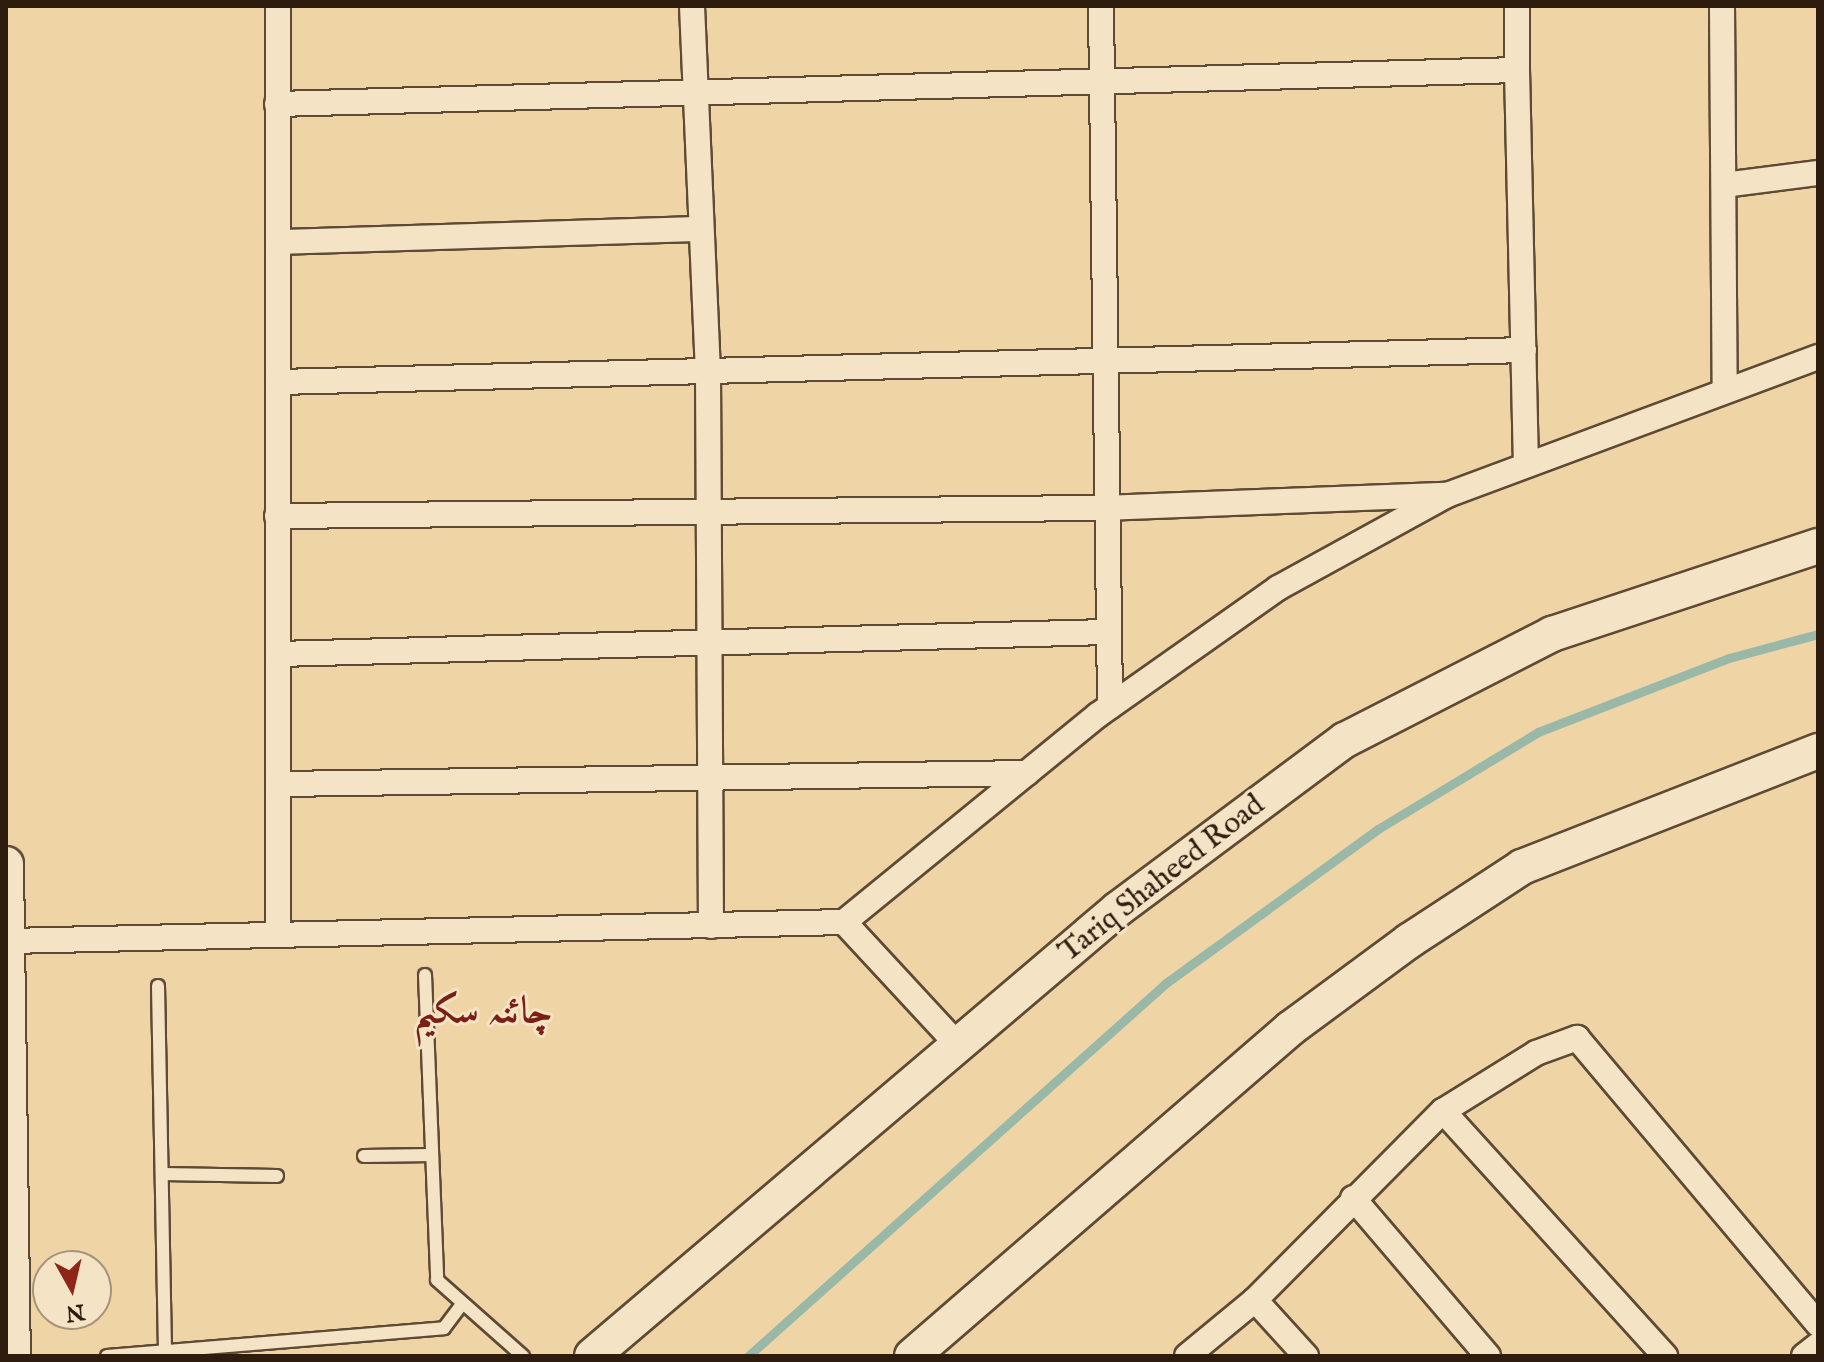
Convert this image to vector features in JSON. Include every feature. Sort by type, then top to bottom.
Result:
[{"type":"main road","name":"Tariq Shaheed Road","points":[[592,1356],[1118,909],[1345,740],[1552,634],[1818,546]]},
{"type":"main road","points":[[912,1356],[1291,1028],[1409,941],[1522,867],[1818,751]]},
{"type":"main road","points":[[6,864],[13,1356]]},
{"type":"street","points":[[278,6],[278,934]]},
{"type":"street","points":[[692,6],[693,91],[708,373],[711,926]]},
{"type":"street","points":[[1101,6],[1105,85],[1107,366],[1102,508],[1110,706]]},
{"type":"street","points":[[1517,6],[1526,465]]},
{"type":"street","points":[[1722,6],[1725,389]]},
{"type":"street","points":[[277,104],[693,91],[1105,85],[1517,70]]},
{"type":"street","points":[[1724,185],[1818,173]]},
{"type":"street","points":[[280,242],[701,229]]},
{"type":"street","points":[[279,382],[1107,366],[1524,350]]},
{"type":"street","points":[[8,941],[844,922],[1110,706],[1278,588],[1447,495],[1725,389],[1818,357]]},
{"type":"street","points":[[277,516],[1102,508],[1447,495]]},
{"type":"street","points":[[278,654],[1107,632]]},
{"type":"street","points":[[280,784],[1027,773]]},
{"type":"street","points":[[844,922],[957,1044]]},
{"type":"street","points":[[1187,1356],[1255,1300],[1353,1198],[1443,1111],[1536,1053],[1577,1038],[1818,1324]]},
{"type":"street","points":[[1443,1111],[1665,1356]]},
{"type":"street","points":[[1353,1198],[1488,1356]]},
{"type":"street","points":[[1255,1300],[1306,1356]]},
{"type":"street","points":[[1804,1356],[1818,1345]]},
{"type":"lane","points":[[425,975],[437,1280],[523,1356]]},
{"type":"lane","points":[[158,986],[165,1351]]},
{"type":"lane","points":[[364,1156],[432,1155]]},
{"type":"lane","points":[[163,1174],[277,1176]]},
{"type":"lane","points":[[107,1356],[444,1328],[463,1303]]},
{"type":"waterway","points":[[748,1356],[1166,983],[1378,829],[1538,732],[1729,658],[1818,634]]},
{"type":"district","name":"چائنہ سکیم","points":[[483,1013]]}]
